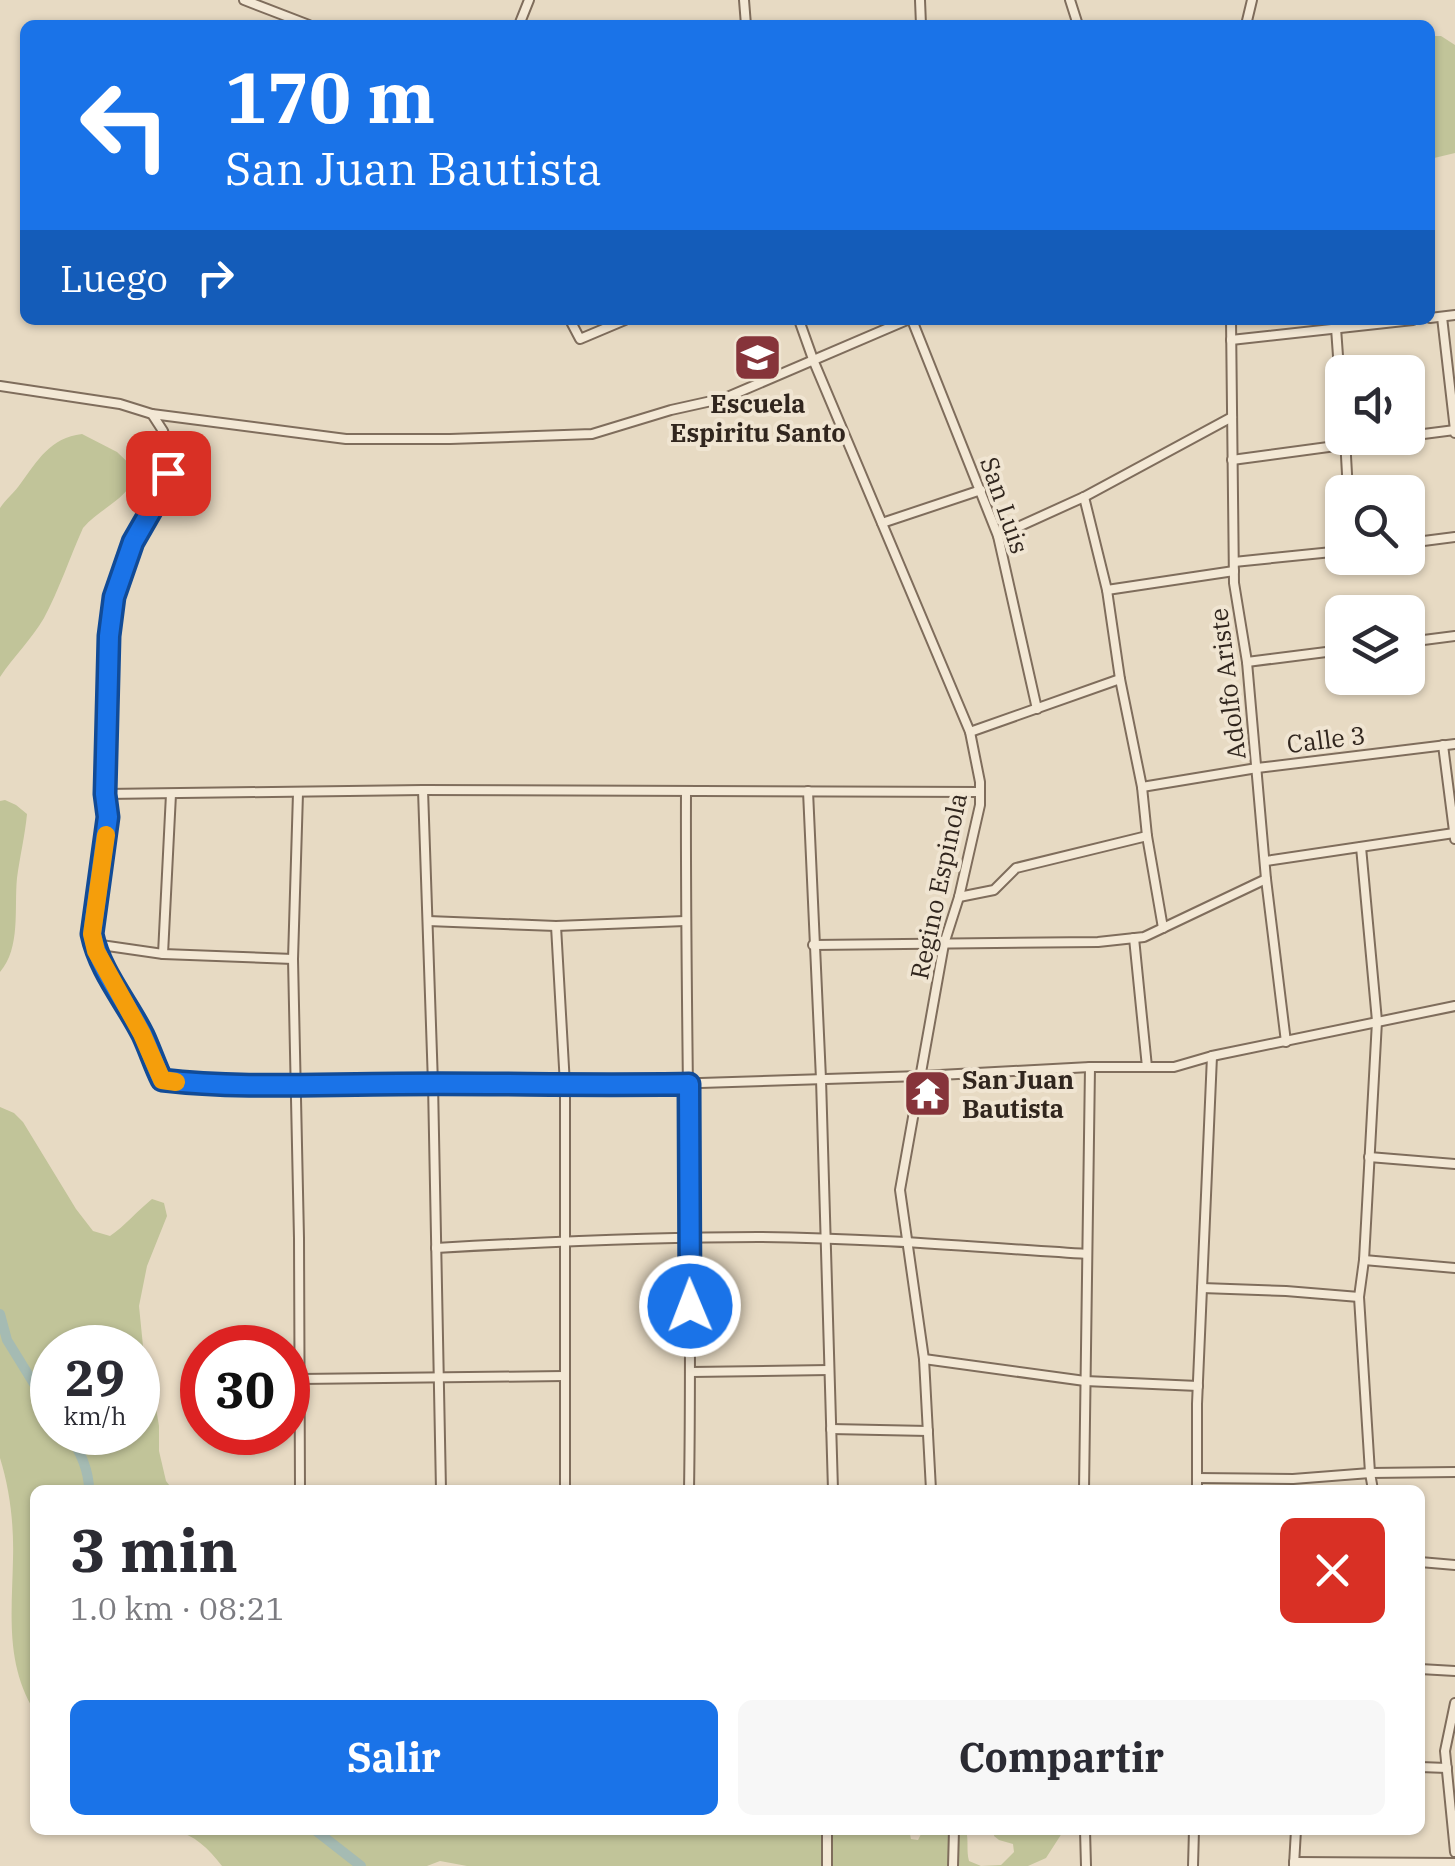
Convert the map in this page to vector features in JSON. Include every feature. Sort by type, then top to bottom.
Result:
[{"type":"street","points":[[244,0],[296,20]]},
{"type":"street","points":[[1435,318],[1455,315]]},
{"type":"street","points":[[1425,435],[1455,432],[1442,317]]},
{"type":"street","points":[[573,325],[580,339],[613,325]]},
{"type":"street","name":"Regino Espinola","points":[[800,325],[970,732],[977,761],[980,806],[944,944],[900,1190],[924,1360],[931,1485]]},
{"type":"street","points":[[0,386],[120,404],[152,414],[346,439],[592,434],[725,398],[899,325]]},
{"type":"street","name":"San Luis","points":[[912,325],[998,536],[1038,709]]},
{"type":"street","name":"Adolfo Ariste","points":[[1230,325],[1234,566],[1286,1042]]},
{"type":"street","points":[[1231,340],[1365,325]]},
{"type":"street","points":[[1336,328],[1338,355]]},
{"type":"street","points":[[152,414],[168,446],[168,473],[164,488],[133,542],[114,597],[109,636],[105,794],[108,817],[92,934],[105,971],[142,1034],[162,1080],[205,1085],[564,1086],[921,1076],[1090,1066],[1174,1067],[1455,1006]]},
{"type":"street","points":[[998,536],[1084,497],[1232,417]]},
{"type":"street","points":[[1232,460],[1325,444]]},
{"type":"street","points":[[882,523],[981,490]]},
{"type":"street","points":[[1084,497],[1107,590],[1163,928]]},
{"type":"street","points":[[1425,541],[1455,537]]},
{"type":"street","points":[[1107,590],[1325,553]]},
{"type":"street","points":[[1425,640],[1455,636]]},
{"type":"street","points":[[1247,662],[1325,652]]},
{"type":"street","points":[[970,732],[1120,679]]},
{"type":"street","name":"Calle 3","points":[[1142,787],[1257,768],[1455,744]]},
{"type":"street","points":[[1266,861],[1455,836],[1442,746]]},
{"type":"street","points":[[105,794],[423,790],[980,792]]},
{"type":"street","points":[[423,790],[441,1485]]},
{"type":"street","points":[[686,791],[689,1485]]},
{"type":"street","points":[[808,791],[833,1485]]},
{"type":"street","points":[[298,793],[293,959],[300,1325]]},
{"type":"street","points":[[163,954],[170,794]]},
{"type":"street","points":[[959,897],[994,890],[1016,868],[1147,836]]},
{"type":"street","points":[[1361,847],[1377,1021],[1359,1297],[1373,1485]]},
{"type":"street","points":[[813,945],[1098,942],[1144,938],[1266,879]]},
{"type":"street","points":[[428,921],[556,926],[685,922]]},
{"type":"street","points":[[556,926],[564,1086],[565,1485]]},
{"type":"street","points":[[1134,938],[1147,1067]]},
{"type":"street","points":[[94,944],[163,954],[293,959]]},
{"type":"street","points":[[1196,1485],[1212,1056]]},
{"type":"street","points":[[1084,1485],[1090,1066]]},
{"type":"street","points":[[1369,1157],[1455,1164]]},
{"type":"street","points":[[436,1248],[564,1241],[824,1239],[1087,1254]]},
{"type":"street","points":[[1364,1260],[1455,1268]]},
{"type":"street","points":[[1202,1288],[1359,1297]]},
{"type":"street","points":[[924,1360],[1085,1381],[1198,1386]]},
{"type":"street","points":[[691,1372],[829,1370]]},
{"type":"street","points":[[310,1378],[564,1376]]},
{"type":"street","points":[[831,1429],[928,1431]]},
{"type":"street","points":[[300,1455],[300,1485]]},
{"type":"street","points":[[1197,1478],[1455,1472]]},
{"type":"street","points":[[1425,1562],[1455,1564]]},
{"type":"street","points":[[1425,1669],[1455,1670]]},
{"type":"street","points":[[1455,1704],[1445,1750],[1452,1784],[1455,1852]]},
{"type":"street","points":[[1425,1767],[1447,1768]]},
{"type":"street","points":[[827,1835],[827,1866]]},
{"type":"street","points":[[953,1866],[954,1835]]},
{"type":"street","points":[[1085,1835],[1086,1866]]},
{"type":"street","points":[[1193,1866],[1194,1835]]},
{"type":"street","points":[[1296,1835],[1294,1864],[1455,1863]]},
{"type":"green space","points":[[1435,36],[1455,45],[1455,153],[1435,158]]},
{"type":"green space","points":[[82,434],[117,452],[137,471],[122,496],[83,528],[44,618],[0,677],[0,508],[46,451],[61,440]]},
{"type":"green space","points":[[5,800],[27,814],[17,878],[14,940],[0,972],[0,801]]},
{"type":"green space","points":[[0,1107],[23,1122],[93,1231],[110,1236],[152,1199],[164,1203],[167,1216],[147,1266],[139,1306],[141,1325],[30,1325],[30,1455],[160,1455],[169,1485],[30,1485],[30,1703],[15,1657],[12,1521],[0,1458]]},
{"type":"green space","points":[[188,1835],[910,1835],[918,1840],[920,1835],[966,1835],[969,1861],[981,1866],[467,1866],[440,1861],[427,1866],[222,1866]]},
{"type":"green space","points":[[994,1835],[1061,1835],[1046,1858],[1028,1866],[981,1866],[1001,1865],[1014,1852],[1013,1844]]},
{"type":"waterway","points":[[0,1314],[7,1340],[30,1377]]},
{"type":"waterway","points":[[81,1455],[88,1485]]},
{"type":"waterway","points":[[321,1835],[361,1866]]},
{"type":"slow traffic","points":[[106,835],[92,934],[96,951],[142,1034],[162,1080],[176,1082]]},
{"type":"place","name":"Escuela Espiritu Santo","points":[[758,357]]},
{"type":"place","name":"San Juan Bautista","points":[[927,1093]]},
{"type":"route","points":[[168,473],[164,488],[133,542],[114,597],[109,636],[105,794],[108,817],[92,934],[105,971],[142,1034],[162,1080],[205,1085],[689,1084],[690,1306]]}]
